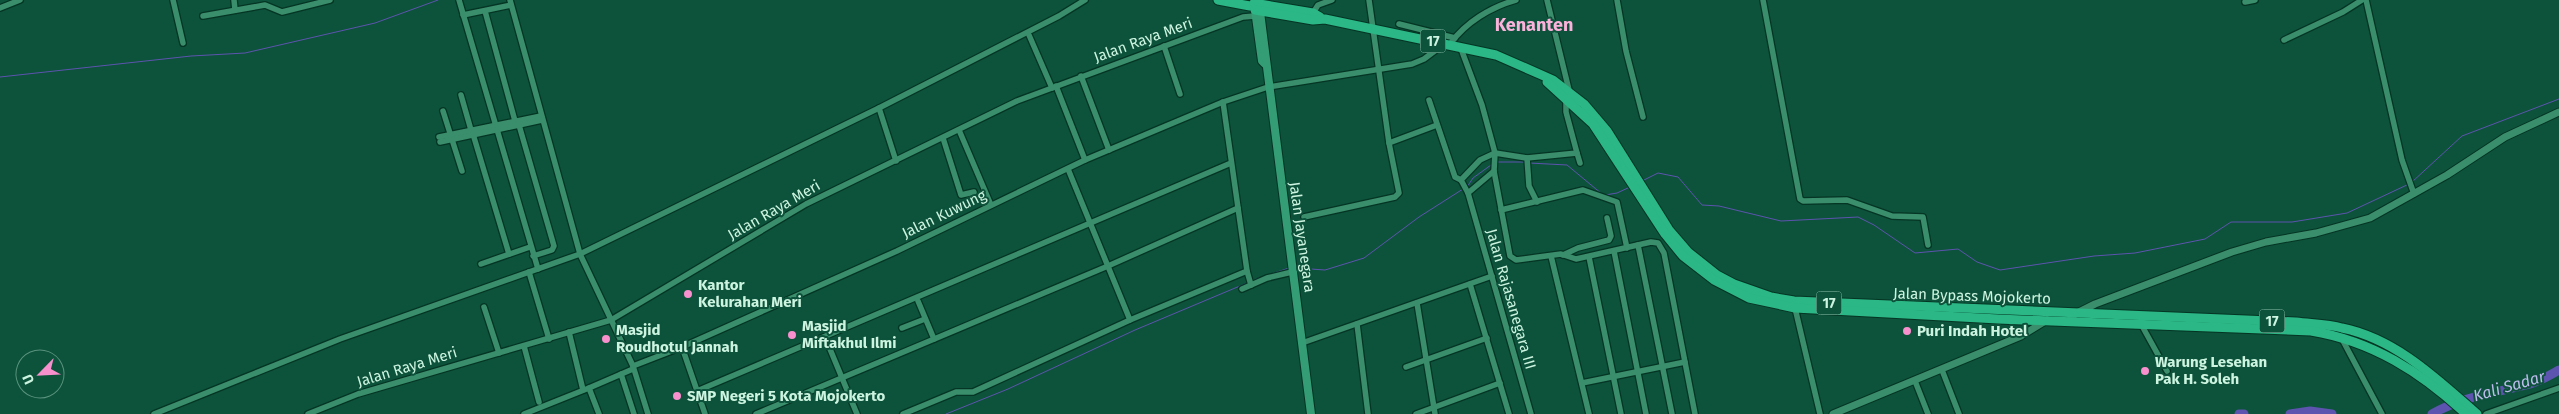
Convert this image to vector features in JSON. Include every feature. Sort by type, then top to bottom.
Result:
[{"type":"highway","name":"Jalan Bypass Mojokerto","points":[[1218,0],[1450,42],[1510,60],[1538,74],[1568,94],[1593,124],[1630,173],[1673,245],[1701,271],[1729,289],[1749,298],[1795,308],[2048,320],[2072,317],[2296,322],[2343,328],[2397,350],[2429,371],[2448,393],[2469,412]]},
{"type":"highway","name":"Jalan Bypass Mojokerto","points":[[1255,7],[1313,14],[1325,19]]},
{"type":"highway","name":"Jalan Bypass Mojokerto","points":[[1642,193],[1669,230],[1698,261],[1734,284],[1770,297],[1794,301],[2056,313],[2072,317],[2141,324],[2311,330],[2341,337],[2375,350],[2405,365],[2448,393]]},
{"type":"main road","name":"Jalan Jayanegara","points":[[1255,7],[1268,60],[1265,64],[1311,414]]},
{"type":"street","points":[[0,8],[20,0]]},
{"type":"street","points":[[174,0],[182,43]]},
{"type":"street","points":[[234,0],[235,10]]},
{"type":"street","points":[[301,0],[302,7]]},
{"type":"street","points":[[203,16],[265,5],[282,12],[330,0]]},
{"type":"street","points":[[459,0],[538,269]]},
{"type":"street","points":[[154,414],[332,342],[580,254],[878,108],[1004,44],[1085,0]]},
{"type":"street","points":[[1313,14],[1318,5],[1332,0]]},
{"type":"street","points":[[1304,217],[1397,196],[1400,190],[1389,143],[1370,0]]},
{"type":"street","name":"Jalan Kuwung","points":[[524,414],[622,374],[897,251],[1085,160],[1223,102],[1268,87],[1419,61],[1450,42],[1489,10],[1516,0]]},
{"type":"street","points":[[1547,0],[1568,94],[1566,109],[1580,163]]},
{"type":"street","points":[[1617,0],[1626,51],[1643,116]]},
{"type":"street","points":[[1763,0],[1800,199],[1803,201],[1847,200],[1892,216],[1922,217],[1925,221],[1928,245]]},
{"type":"street","points":[[2245,2],[2255,0]]},
{"type":"street","points":[[2284,40],[2344,12],[2362,0]]},
{"type":"street","points":[[2366,0],[2412,191]]},
{"type":"street","points":[[464,15],[508,4],[580,254],[633,368],[648,414]]},
{"type":"street","name":"Jalan Raya Meri","points":[[308,414],[358,394],[611,320],[797,209],[1022,99],[1164,46],[1255,7]]},
{"type":"street","points":[[485,10],[554,246],[552,250],[533,256]]},
{"type":"street","points":[[1398,24],[1450,42]]},
{"type":"street","points":[[1029,35],[1054,87],[1085,160]]},
{"type":"street","points":[[1164,46],[1180,94]]},
{"type":"street","points":[[1460,46],[1484,112],[1495,156],[1494,168],[1512,258],[1519,260],[1563,255],[1578,248],[1609,240],[1611,236],[1608,218]]},
{"type":"street","points":[[1081,76],[1108,150]]},
{"type":"street","points":[[461,94],[509,254]]},
{"type":"street","name":"Jalan Rajasanegara III","points":[[1429,100],[1455,177],[1462,181],[1467,192],[1531,414]]},
{"type":"street","points":[[1223,102],[1250,284]]},
{"type":"street","points":[[878,108],[896,161]]},
{"type":"street","points":[[443,111],[462,171]]},
{"type":"street","points":[[2072,317],[2095,304],[2232,252],[2266,242],[2316,233],[2370,218],[2412,191],[2505,137],[2559,112]]},
{"type":"street","points":[[440,140],[542,118]]},
{"type":"street","points":[[1389,143],[1437,125]]},
{"type":"street","points":[[959,130],[991,205]]},
{"type":"street","points":[[943,138],[961,195],[974,192]]},
{"type":"street","points":[[1462,181],[1480,160],[1495,156],[1527,159],[1577,153]]},
{"type":"street","points":[[1527,159],[1529,186],[1537,202]]},
{"type":"street","points":[[697,391],[1231,163]]},
{"type":"street","points":[[1467,192],[1494,168]]},
{"type":"street","points":[[1068,169],[1130,320]]},
{"type":"street","points":[[1501,210],[1583,190],[1617,202],[1627,248]]},
{"type":"street","points":[[756,414],[1108,266],[1238,208]]},
{"type":"street","points":[[1563,255],[1573,259],[1589,257],[1654,242],[1662,249],[1695,414]]},
{"type":"street","points":[[1638,245],[1672,414]]},
{"type":"street","points":[[481,264],[530,247]]},
{"type":"street","points":[[1614,251],[1646,414]]},
{"type":"street","points":[[1551,256],[1590,414]]},
{"type":"street","points":[[1589,257],[1620,414]]},
{"type":"street","points":[[1242,289],[1250,284],[1292,271]]},
{"type":"street","points":[[529,272],[549,338]]},
{"type":"street","points":[[903,414],[956,392],[973,392],[1130,320],[1248,273]]},
{"type":"street","points":[[1302,343],[1492,276]]},
{"type":"street","points":[[1470,284],[1509,414]]},
{"type":"street","points":[[918,301],[934,339]]},
{"type":"street","points":[[1417,303],[1435,414]]},
{"type":"street","points":[[484,307],[499,353]]},
{"type":"street","points":[[1795,308],[1820,414]]},
{"type":"street","points":[[1833,414],[1848,411],[2021,336],[2056,313]]},
{"type":"street","points":[[902,328],[925,318]]},
{"type":"street","points":[[1356,324],[1368,414]]},
{"type":"street","points":[[2141,324],[2167,372]]},
{"type":"street","points":[[569,332],[586,389],[599,414]]},
{"type":"street","points":[[825,337],[857,414]]},
{"type":"street","points":[[2341,337],[2372,400],[2382,414]]},
{"type":"street","points":[[1406,367],[1487,338]]},
{"type":"street","points":[[524,346],[539,402]]},
{"type":"street","points":[[682,347],[705,414]]},
{"type":"street","points":[[1582,383],[1685,362]]},
{"type":"street","points":[[1942,370],[1959,414]]},
{"type":"street","points":[[622,374],[634,414]]},
{"type":"street","points":[[1915,381],[1928,414]]},
{"type":"street","points":[[1416,414],[1500,383]]},
{"type":"street","points":[[2486,414],[2497,412],[2559,388]]},
{"type":"waterway","points":[[0,77],[191,56],[245,53],[375,23],[438,0]]},
{"type":"waterway","points":[[2412,182],[2462,136],[2559,99]]},
{"type":"waterway","points":[[1497,162],[1525,162]]},
{"type":"waterway","points":[[1529,163],[1567,165],[1602,194]]},
{"type":"waterway","points":[[1467,187],[1473,178],[1491,165]]},
{"type":"waterway","points":[[1642,181],[1658,173],[1678,177],[1702,205],[1719,206],[1781,221],[1858,217],[1874,225],[1915,253],[1958,249],[1977,262],[2000,270],[2094,256],[2135,253],[2205,239],[2231,222],[2292,222],[2347,213],[2409,184]]},
{"type":"waterway","points":[[1605,195],[1617,193],[1630,187]]},
{"type":"waterway","points":[[1296,268],[1325,270],[1364,258],[1419,217],[1463,189]]},
{"type":"waterway","points":[[1253,280],[1289,268]]},
{"type":"waterway","points":[[946,414],[1008,389],[1135,330],[1247,283]]},
{"type":"waterway","name":"Kali Sadar","points":[[2432,414],[2468,399],[2534,383],[2559,370]]},
{"type":"waterway","name":"Kali Sadar","points":[[2290,414],[2310,411],[2332,414]]},
{"type":"waterway","name":"Kali Sadar","points":[[2239,414],[2244,414]]},
{"type":"place","name":"Kantor Kelurahan Meri","points":[[688,294]]},
{"type":"place","name":"Puri Indah Hotel","points":[[1907,331]]},
{"type":"place","name":"Masjid Miftakhul Ilmi","points":[[792,335]]},
{"type":"place","name":"Masjid Roudhotul Jannah","points":[[606,339]]},
{"type":"place","name":"Warung Lesehan Pak H. Soleh","points":[[2145,371]]},
{"type":"place","name":"SMP Negeri 5 Kota Mojokerto","points":[[677,396]]},
{"type":"district","name":"Kenanten","points":[[1534,25]]}]
